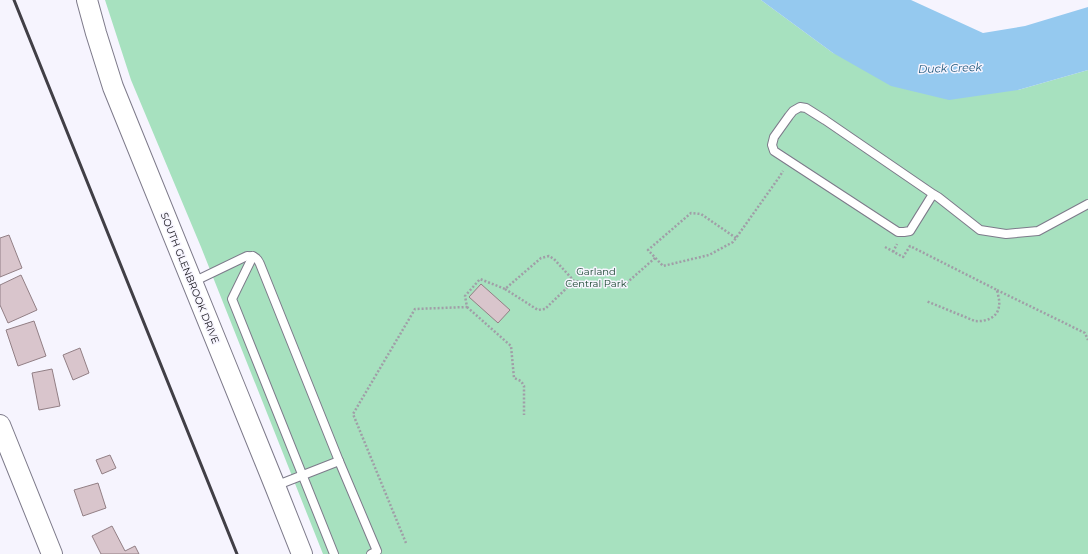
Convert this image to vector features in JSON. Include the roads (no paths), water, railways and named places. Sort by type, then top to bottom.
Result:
[{"type":"street","name":"SOUTH GLENBROOK DRIVE","points":[[87,0],[113,87],[302,554]]},
{"type":"street","points":[[0,425],[52,554]]},
{"type":"lane","points":[[933,194],[910,231],[898,232],[774,151],[772,145],[774,137],[794,110],[800,107],[806,108],[832,124],[933,194],[980,230],[1006,234],[1038,231],[1088,204]]},
{"type":"lane","points":[[192,282],[247,256],[253,256],[258,259],[339,461],[378,551],[371,554]]},
{"type":"lane","points":[[253,256],[232,299],[334,554]]},
{"type":"lane","points":[[275,486],[339,461]]},
{"type":"water","name":"Duck Creek","points":[[761,0],[911,0],[983,33],[1025,26],[1088,7],[1088,70],[1018,90],[949,100],[891,86],[833,53]]},
{"type":"railway","points":[[14,0],[237,554]]},
{"type":"park label","name":"Garland Central Park","points":[[596,276]]}]
